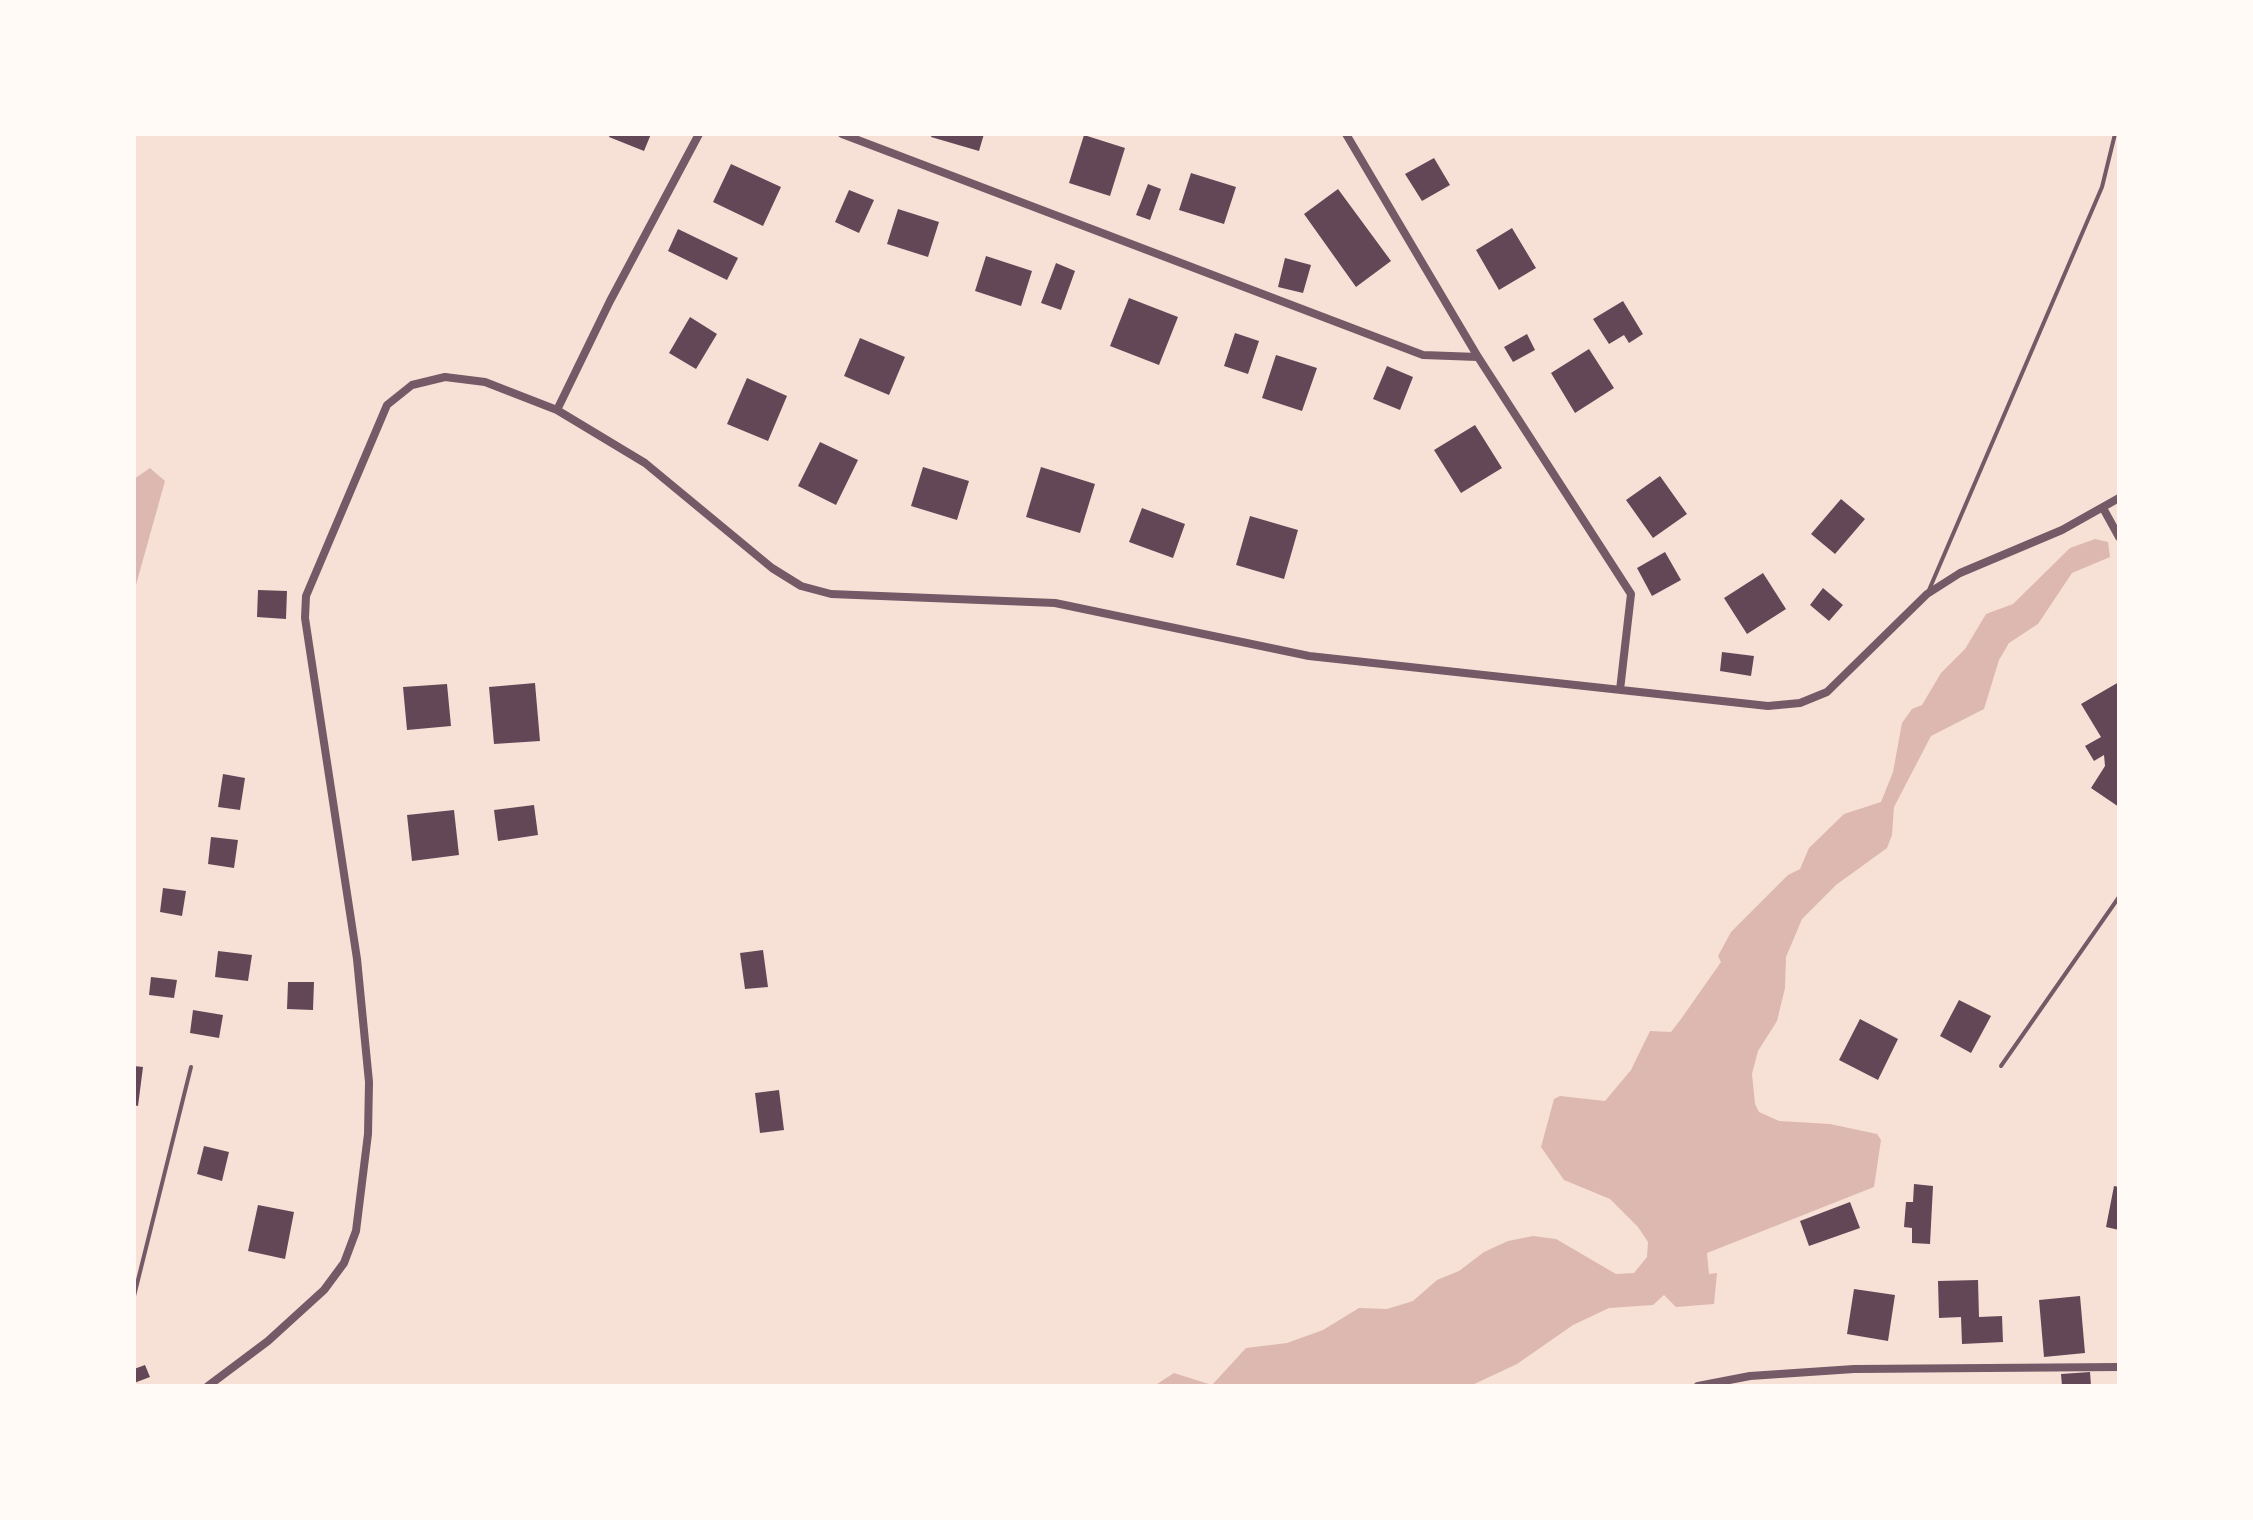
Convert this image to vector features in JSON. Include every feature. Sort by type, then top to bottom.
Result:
[{"type":"street","points":[[557,410],[610,301],[699,134]]},
{"type":"street","points":[[842,134],[1423,355],[1478,357]]},
{"type":"street","points":[[1346,134],[1478,357],[1631,594],[1620,690]]},
{"type":"street","points":[[208,1386],[268,1341],[324,1290],[344,1263],[356,1231],[368,1134],[369,1082],[357,959],[305,618],[306,596],[387,405],[412,385],[445,377],[485,382],[557,410],[645,463],[772,568],[801,586],[831,594],[1055,603],[1309,656],[1768,706],[1800,703],[1827,692],[1927,594],[1960,573],[2119,498]]},
{"type":"street","points":[[2103,508],[2119,537]]},
{"type":"street","points":[[1698,1386],[1750,1376],[1854,1369],[2119,1367]]},
{"type":"lane","points":[[1927,594],[2102,187],[2115,134]]},
{"type":"lane","points":[[2001,1066],[2119,897]]},
{"type":"lane","points":[[134,1296],[191,1067]]},
{"type":"shaded area","points":[[150,468],[165,481],[134,592],[134,479]]},
{"type":"shaded area","points":[[2095,539],[2108,542],[2110,557],[2072,573],[2038,624],[2009,643],[1999,660],[1984,709],[1931,736],[1894,807],[1892,835],[1887,848],[1836,885],[1802,919],[1786,957],[1785,988],[1777,1021],[1758,1051],[1752,1074],[1755,1104],[1759,1112],[1779,1121],[1830,1124],[1877,1134],[1881,1140],[1874,1187],[1707,1253],[1709,1274],[1717,1273],[1714,1304],[1676,1307],[1664,1295],[1653,1305],[1609,1308],[1573,1325],[1517,1364],[1470,1386],[1154,1386],[1174,1373],[1212,1385],[1246,1348],[1287,1343],[1323,1330],[1359,1308],[1387,1309],[1413,1301],[1437,1280],[1459,1271],[1484,1252],[1508,1241],[1533,1236],[1556,1239],[1616,1274],[1634,1273],[1647,1257],[1648,1242],[1638,1227],[1610,1199],[1564,1180],[1541,1147],[1554,1099],[1560,1096],[1605,1101],[1631,1070],[1650,1031],[1671,1032],[1681,1019],[1721,962],[1718,956],[1731,932],[1788,875],[1800,869],[1809,848],[1844,814],[1881,802],[1893,772],[1902,723],[1912,709],[1922,705],[1941,673],[1965,649],[1986,614],[2013,604],[2070,548]]},
{"type":"building","points":[[610,134],[651,134],[644,151],[609,137]]},
{"type":"building","points":[[932,134],[984,134],[979,151],[931,137]]},
{"type":"building","points":[[1084,135],[1125,148],[1110,196],[1069,183]]},
{"type":"building","points":[[1434,158],[1450,185],[1422,201],[1405,174]]},
{"type":"building","points":[[731,164],[781,187],[763,226],[713,202]]},
{"type":"building","points":[[1191,173],[1236,187],[1224,224],[1179,210]]},
{"type":"building","points":[[1148,184],[1161,189],[1150,220],[1136,215]]},
{"type":"building","points":[[1338,189],[1391,261],[1356,287],[1304,214]]},
{"type":"building","points":[[849,190],[874,200],[859,233],[835,222]]},
{"type":"building","points":[[898,209],[939,222],[928,257],[887,244]]},
{"type":"building","points":[[1512,228],[1536,268],[1499,290],[1476,250]]},
{"type":"building","points":[[678,229],[738,258],[727,280],[668,251]]},
{"type":"building","points":[[986,256],[1032,271],[1021,306],[975,291]]},
{"type":"building","points":[[1285,258],[1311,265],[1303,293],[1278,287]]},
{"type":"building","points":[[1056,263],[1075,271],[1061,310],[1041,303]]},
{"type":"building","points":[[1129,298],[1178,317],[1159,365],[1110,346]]},
{"type":"building","points":[[1623,301],[1643,334],[1629,343],[1624,335],[1609,344],[1593,319]]},
{"type":"building","points":[[690,317],[717,334],[696,369],[669,353]]},
{"type":"building","points":[[1235,333],[1259,341],[1248,374],[1224,366]]},
{"type":"building","points":[[1527,334],[1535,350],[1513,362],[1504,347]]},
{"type":"building","points":[[860,338],[905,357],[889,395],[844,376]]},
{"type":"building","points":[[1589,349],[1614,388],[1575,413],[1551,373]]},
{"type":"building","points":[[1276,355],[1317,368],[1302,411],[1262,398]]},
{"type":"building","points":[[1387,366],[1413,377],[1400,410],[1373,399]]},
{"type":"building","points":[[747,378],[787,396],[768,441],[727,424]]},
{"type":"building","points":[[1475,425],[1502,468],[1461,493],[1434,450]]},
{"type":"building","points":[[820,442],[858,460],[836,505],[798,486]]},
{"type":"building","points":[[923,467],[969,481],[957,520],[911,506]]},
{"type":"building","points":[[1041,467],[1095,484],[1080,533],[1026,517]]},
{"type":"building","points":[[1660,476],[1687,514],[1653,538],[1626,500]]},
{"type":"building","points":[[1841,499],[1865,519],[1835,554],[1811,534]]},
{"type":"building","points":[[1142,508],[1185,524],[1173,558],[1129,542]]},
{"type":"building","points":[[1250,516],[1298,530],[1284,579],[1236,565]]},
{"type":"building","points":[[1665,552],[1681,580],[1652,596],[1637,568]]},
{"type":"building","points":[[1763,573],[1786,609],[1747,634],[1724,598]]},
{"type":"building","points":[[1823,588],[1843,605],[1829,621],[1810,605]]},
{"type":"building","points":[[258,590],[287,591],[286,619],[257,617]]},
{"type":"building","points":[[1722,652],[1754,656],[1751,676],[1720,671]]},
{"type":"building","points":[[2119,682],[2119,807],[2091,788],[2105,766],[2104,755],[2094,761],[2085,746],[2101,737],[2081,704]]},
{"type":"building","points":[[535,683],[540,741],[494,744],[489,687]]},
{"type":"building","points":[[447,684],[451,726],[407,730],[403,687]]},
{"type":"building","points":[[223,774],[245,778],[240,810],[218,807]]},
{"type":"building","points":[[534,805],[538,835],[498,841],[494,810]]},
{"type":"building","points":[[454,810],[459,855],[412,861],[407,815]]},
{"type":"building","points":[[211,837],[238,840],[234,868],[208,864]]},
{"type":"building","points":[[163,888],[186,891],[182,916],[160,912]]},
{"type":"building","points":[[763,950],[768,987],[745,989],[740,953]]},
{"type":"building","points":[[218,951],[252,955],[248,981],[215,977]]},
{"type":"building","points":[[151,977],[177,980],[174,998],[149,995]]},
{"type":"building","points":[[288,982],[314,982],[313,1010],[287,1009]]},
{"type":"building","points":[[1959,1000],[1991,1016],[1971,1053],[1940,1036]]},
{"type":"building","points":[[193,1010],[223,1015],[219,1038],[190,1033]]},
{"type":"building","points":[[1860,1019],[1898,1039],[1878,1080],[1839,1060]]},
{"type":"building","points":[[134,1066],[143,1067],[138,1106],[134,1105]]},
{"type":"building","points":[[779,1090],[784,1130],[760,1133],[755,1093]]},
{"type":"building","points":[[204,1146],[229,1152],[222,1181],[197,1174]]},
{"type":"building","points":[[1914,1184],[1933,1186],[1930,1244],[1912,1243],[1912,1228],[1904,1227],[1906,1202],[1913,1202]]},
{"type":"building","points":[[2114,1186],[2119,1187],[2119,1230],[2106,1227]]},
{"type":"building","points":[[1850,1202],[1860,1228],[1809,1246],[1800,1221]]},
{"type":"building","points":[[258,1205],[294,1212],[285,1259],[248,1251]]},
{"type":"building","points":[[1978,1280],[1979,1317],[2002,1316],[2003,1342],[1962,1344],[1961,1317],[1939,1318],[1938,1281]]},
{"type":"building","points":[[1854,1289],[1895,1295],[1888,1341],[1847,1334]]},
{"type":"building","points":[[2080,1296],[2085,1353],[2044,1357],[2039,1300]]},
{"type":"building","points":[[145,1365],[150,1377],[134,1383],[134,1369]]},
{"type":"building","points":[[2090,1372],[2091,1386],[2062,1386],[2061,1374]]}]
